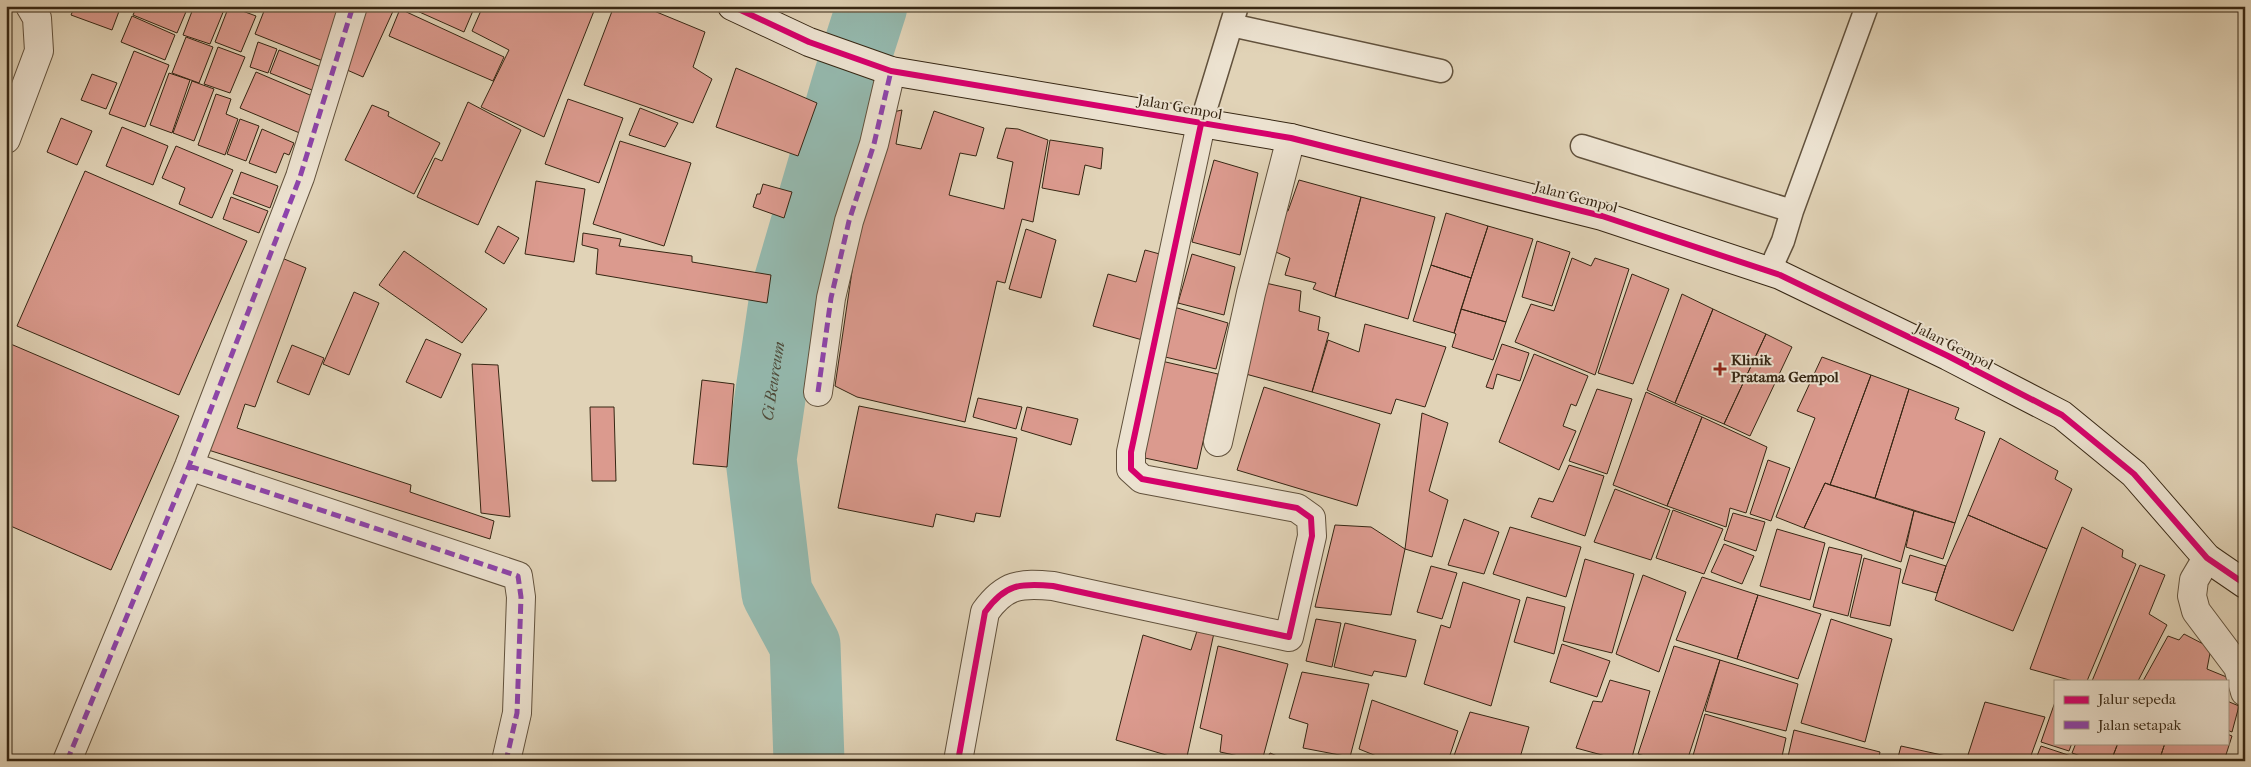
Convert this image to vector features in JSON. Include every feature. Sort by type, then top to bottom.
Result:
[{"type":"street","points":[[6,139],[40,51],[37,18],[30,6]]},
{"type":"street","points":[[67,761],[189,466],[300,177],[353,6]]},
{"type":"street","name":"Jalan Gempol","points":[[732,6],[809,42],[891,70],[1291,138],[1602,216],[1780,275],[1948,356],[2062,415],[2134,474],[2207,558],[2245,584]]},
{"type":"street","points":[[818,392],[830,298],[850,221],[874,144],[891,70]]},
{"type":"street","points":[[958,761],[985,612],[995,598],[1005,590],[1033,584],[1053,586],[1289,637],[1312,536],[1311,518],[1297,508],[1142,479],[1131,469],[1131,452],[1201,124]]},
{"type":"street","points":[[1218,442],[1251,293],[1291,138]]},
{"type":"street","points":[[189,466],[518,576],[521,597],[517,713],[506,761]]},
{"type":"street","points":[[2207,558],[2194,580],[2192,596],[2196,611],[2238,667],[2245,692]]},
{"type":"lane","points":[[1769,272],[1783,241],[1792,211],[1867,6]]},
{"type":"lane","points":[[1201,124],[1234,16],[1441,71]]},
{"type":"lane","points":[[1582,146],[1792,211]]},
{"type":"building","points":[[75,6],[121,6],[112,30],[71,15]]},
{"type":"building","points":[[137,6],[188,7],[177,33],[133,15]]},
{"type":"building","points":[[194,6],[215,6],[224,10],[210,44],[183,35]]},
{"type":"building","points":[[229,6],[256,16],[241,52],[215,42]]},
{"type":"building","points":[[245,6],[258,6],[256,11]]},
{"type":"building","points":[[266,6],[322,6],[342,14],[323,61],[255,34]]},
{"type":"building","points":[[364,6],[388,6],[394,9],[363,77],[338,66]]},
{"type":"building","points":[[406,6],[475,6],[464,32]]},
{"type":"building","points":[[483,6],[596,6],[544,137],[481,107],[509,50],[472,31]]},
{"type":"building","points":[[614,6],[642,6],[705,32],[693,67],[712,79],[693,123],[584,85]]},
{"type":"building","points":[[400,9],[504,57],[493,81],[389,36]]},
{"type":"building","points":[[132,16],[175,35],[165,60],[121,42]]},
{"type":"building","points":[[186,37],[213,47],[199,83],[172,73]]},
{"type":"building","points":[[258,42],[277,49],[268,73],[250,67]]},
{"type":"building","points":[[218,47],[245,57],[230,93],[204,84]]},
{"type":"building","points":[[279,50],[326,69],[317,92],[270,73]]},
{"type":"building","points":[[134,51],[169,65],[145,127],[109,114]]},
{"type":"building","points":[[736,68],[817,103],[798,156],[716,127]]},
{"type":"building","points":[[256,72],[317,98],[302,134],[240,108]]},
{"type":"building","points":[[169,73],[190,80],[172,133],[150,125]]},
{"type":"building","points":[[92,74],[117,83],[106,109],[81,100]]},
{"type":"building","points":[[192,81],[214,89],[194,141],[173,133]]},
{"type":"building","points":[[216,94],[231,99],[226,114],[238,119],[225,155],[198,145]]},
{"type":"building","points":[[568,99],[623,118],[599,183],[545,164]]},
{"type":"building","points":[[468,102],[521,130],[478,225],[417,197],[435,158],[442,161]]},
{"type":"building","points":[[372,105],[389,112],[388,116],[440,143],[414,194],[345,160]]},
{"type":"building","points":[[640,108],[678,123],[665,147],[629,135]]},
{"type":"building","points":[[902,110],[896,144],[921,149],[934,111],[984,128],[976,156],[960,153],[949,195],[1004,209],[1013,162],[997,158],[1006,128],[1018,129],[1048,140],[1033,222],[1022,219],[1005,283],[997,281],[965,422],[857,397],[835,386],[858,231],[893,112]]},
{"type":"building","points":[[61,118],[92,131],[77,165],[47,152]]},
{"type":"building","points":[[240,119],[259,126],[246,161],[227,154]]},
{"type":"building","points":[[122,127],[168,146],[153,185],[106,166]]},
{"type":"building","points":[[262,129],[294,143],[289,155],[284,153],[276,173],[249,163]]},
{"type":"building","points":[[1050,140],[1103,148],[1101,169],[1085,165],[1079,195],[1042,188]]},
{"type":"building","points":[[620,141],[691,163],[664,246],[593,224]]},
{"type":"building","points":[[176,146],[233,170],[212,218],[179,204],[185,188],[162,178]]},
{"type":"building","points":[[1214,160],[1258,173],[1240,255],[1192,242]]},
{"type":"building","points":[[85,171],[247,241],[179,395],[17,326]]},
{"type":"building","points":[[241,172],[278,186],[270,208],[233,194]]},
{"type":"building","points":[[1299,180],[1361,197],[1335,297],[1313,289],[1316,283],[1285,275],[1290,258],[1271,250],[1280,210],[1288,211]]},
{"type":"building","points":[[536,181],[585,189],[574,262],[525,254]]},
{"type":"building","points":[[763,184],[792,192],[784,218],[753,207],[757,194],[760,194]]},
{"type":"building","points":[[231,197],[268,211],[259,233],[223,219]]},
{"type":"building","points":[[1361,197],[1435,217],[1408,319],[1335,297]]},
{"type":"building","points":[[1446,213],[1488,226],[1471,278],[1431,265]]},
{"type":"building","points":[[498,226],[519,238],[504,264],[485,252]]},
{"type":"building","points":[[1488,226],[1533,239],[1506,322],[1461,309]]},
{"type":"building","points":[[1026,229],[1056,240],[1041,298],[1009,289]]},
{"type":"building","points":[[583,233],[621,239],[619,246],[692,256],[692,262],[771,275],[767,303],[596,274],[598,249],[582,245]]},
{"type":"building","points":[[1537,241],[1570,252],[1552,306],[1522,297]]},
{"type":"building","points":[[1145,250],[1167,256],[1146,341],[1093,326],[1108,274],[1136,282]]},
{"type":"building","points":[[404,251],[487,309],[462,343],[379,285]]},
{"type":"building","points":[[1192,254],[1235,267],[1224,315],[1178,303]]},
{"type":"building","points":[[277,256],[306,268],[255,407],[245,404],[237,428],[411,485],[410,492],[494,521],[490,539],[202,448]]},
{"type":"building","points":[[1572,258],[1591,266],[1595,258],[1629,269],[1595,375],[1515,342],[1531,304],[1554,311]]},
{"type":"building","points":[[1431,265],[1471,278],[1454,333],[1413,321]]},
{"type":"building","points":[[1632,274],[1669,289],[1633,384],[1598,373]]},
{"type":"building","points":[[1261,282],[1301,291],[1299,311],[1320,317],[1318,330],[1329,333],[1312,392],[1242,373]]},
{"type":"building","points":[[354,292],[379,303],[349,375],[323,364]]},
{"type":"building","points":[[1682,294],[1713,309],[1675,403],[1647,390]]},
{"type":"building","points":[[1174,307],[1228,323],[1216,369],[1161,356]]},
{"type":"building","points":[[1461,309],[1506,322],[1493,360],[1452,347]]},
{"type":"building","name":"Klinik Pratama Gempol","points":[[1713,309],[1766,334],[1724,424],[1675,403]]},
{"type":"building","points":[[1365,324],[1446,347],[1425,407],[1396,399],[1391,414],[1312,392],[1328,340],[1359,352]]},
{"type":"building","points":[[1766,334],[1792,347],[1750,436],[1724,424]]},
{"type":"building","points":[[426,339],[461,354],[441,398],[406,382]]},
{"type":"building","points":[[6,342],[179,416],[111,570],[6,524]]},
{"type":"building","points":[[1502,344],[1529,353],[1520,381],[1497,374],[1493,389],[1486,387]]},
{"type":"building","points":[[292,345],[324,358],[309,395],[277,382]]},
{"type":"building","points":[[1534,354],[1588,376],[1576,406],[1571,404],[1563,426],[1576,431],[1559,470],[1499,442]]},
{"type":"building","points":[[1822,357],[1871,375],[1830,485],[1825,483],[1804,528],[1776,517],[1815,418],[1797,411]]},
{"type":"building","points":[[1157,360],[1218,374],[1197,469],[1140,457]]},
{"type":"building","points":[[472,364],[498,365],[510,517],[481,513]]},
{"type":"building","points":[[1871,375],[1909,389],[1875,498],[1830,485]]},
{"type":"building","points":[[702,380],[734,384],[727,467],[693,464]]},
{"type":"building","points":[[1264,387],[1380,424],[1357,506],[1237,470]]},
{"type":"building","points":[[1597,389],[1632,399],[1607,474],[1569,461]]},
{"type":"building","points":[[1909,389],[1959,408],[1955,419],[1985,432],[1955,523],[1875,498]]},
{"type":"building","points":[[1646,392],[1702,417],[1667,506],[1613,485]]},
{"type":"building","points":[[978,398],[1022,407],[1016,429],[973,417]]},
{"type":"building","points":[[859,406],[1017,438],[1000,517],[976,513],[974,522],[936,514],[933,527],[838,508]]},
{"type":"building","points":[[590,407],[614,407],[616,481],[592,481]]},
{"type":"building","points":[[1027,407],[1078,419],[1071,445],[1021,430]]},
{"type":"building","points":[[1422,413],[1448,423],[1429,491],[1448,500],[1432,557],[1405,549]]},
{"type":"building","points":[[1702,417],[1767,447],[1746,513],[1730,508],[1726,527],[1667,506]]},
{"type":"building","points":[[2000,438],[2058,471],[2055,479],[2072,489],[2047,549],[1968,515]]},
{"type":"building","points":[[1768,460],[1790,468],[1771,521],[1750,514]]},
{"type":"building","points":[[1569,465],[1604,476],[1585,536],[1531,517],[1539,498],[1553,502]]},
{"type":"building","points":[[1825,483],[1914,511],[1901,562],[1804,528]]},
{"type":"building","points":[[1615,489],[1670,510],[1651,560],[1594,542]]},
{"type":"building","points":[[1673,510],[1723,529],[1704,574],[1656,558]]},
{"type":"building","points":[[1914,511],[1955,523],[1943,559],[1906,547]]},
{"type":"building","points":[[1733,513],[1765,522],[1756,551],[1724,540]]},
{"type":"building","points":[[1968,515],[2047,549],[2013,631],[1935,600],[1946,566]]},
{"type":"building","points":[[1464,519],[1499,532],[1484,574],[1448,565]]},
{"type":"building","points":[[1335,525],[1371,527],[1405,549],[1391,615],[1315,607]]},
{"type":"building","points":[[1510,527],[1581,547],[1566,597],[1493,574]]},
{"type":"building","points":[[2082,527],[2123,550],[2122,557],[2136,564],[2087,680],[2069,680],[2030,669]]},
{"type":"building","points":[[1777,529],[1825,543],[1810,600],[1760,586]]},
{"type":"building","points":[[1724,544],[1754,556],[1742,584],[1711,572]]},
{"type":"building","points":[[1829,547],[1862,555],[1848,616],[1813,607]]},
{"type":"building","points":[[1910,555],[1946,566],[1937,593],[1902,583]]},
{"type":"building","points":[[1864,558],[1901,569],[1890,626],[1850,617]]},
{"type":"building","points":[[1585,559],[1634,574],[1612,653],[1563,641]]},
{"type":"building","points":[[2140,565],[2165,575],[2149,614],[2167,625],[2139,680],[2092,680]]},
{"type":"building","points":[[1431,566],[1457,573],[1442,619],[1417,612]]},
{"type":"building","points":[[1643,575],[1686,592],[1659,672],[1616,654]]},
{"type":"building","points":[[1702,577],[1758,595],[1737,659],[1676,640]]},
{"type":"building","points":[[1463,582],[1520,600],[1491,706],[1424,684],[1441,625],[1450,628]]},
{"type":"building","points":[[1758,595],[1821,614],[1798,679],[1737,659]]},
{"type":"building","points":[[1527,597],[1565,607],[1554,654],[1514,642]]},
{"type":"building","points":[[1316,619],[1341,623],[1332,667],[1306,661]]},
{"type":"building","points":[[1831,619],[1892,639],[1865,742],[1801,723]]},
{"type":"building","points":[[1345,623],[1416,640],[1406,677],[1374,671],[1372,676],[1334,667]]},
{"type":"building","points":[[1197,631],[1214,633],[1186,761],[1116,740],[1143,635],[1191,650]]},
{"type":"building","points":[[2184,634],[2211,648],[2207,669],[2229,678],[2228,684],[2228,680],[2144,680],[2168,636],[2179,640]]},
{"type":"building","points":[[1562,644],[1610,661],[1597,697],[1550,682]]},
{"type":"building","points":[[1218,646],[1288,664],[1262,761],[1220,752],[1222,735],[1200,728]]},
{"type":"building","points":[[1674,646],[1720,660],[1687,761],[1661,761],[1638,754]]},
{"type":"building","points":[[1720,660],[1798,684],[1786,731],[1705,711]]},
{"type":"building","points":[[1302,672],[1369,684],[1350,757],[1303,748],[1308,724],[1289,718]]},
{"type":"building","points":[[1610,680],[1650,691],[1631,761],[1624,761],[1576,748],[1593,701],[1602,702]]},
{"type":"building","points":[[1372,700],[1458,731],[1448,761],[1389,761],[1359,749]]},
{"type":"building","points":[[2228,701],[2239,706],[2232,732],[2228,730]]},
{"type":"building","points":[[1985,702],[2045,717],[2029,761],[1983,761],[1967,758]]},
{"type":"building","points":[[2054,705],[2054,744],[2072,744],[2069,751],[2041,742]]},
{"type":"building","points":[[1470,712],[1529,727],[1519,761],[1452,761]]},
{"type":"building","points":[[1705,714],[1786,738],[1781,761],[1701,761],[1692,759]]},
{"type":"building","points":[[1794,730],[1880,752],[1878,761],[1787,761]]},
{"type":"building","points":[[2228,734],[2232,736],[2224,761],[2159,761],[2165,744],[2228,744]]},
{"type":"building","points":[[2076,744],[2118,744],[2111,761],[2095,761],[2072,753]]},
{"type":"building","points":[[2118,744],[2165,744],[2159,761],[2111,761]]},
{"type":"building","points":[[1901,746],[1969,761],[1897,761]]},
{"type":"building","points":[[2041,746],[2086,761],[2035,761]]},
{"type":"building","points":[[1270,753],[1289,761],[1266,761]]},
{"type":"waterway","name":"Ci Beureum","points":[[809,761],[805,645],[777,593],[761,459],[785,296],[872,6]]},
{"type":"marked path","points":[[67,761],[189,466],[300,177],[353,6]]},
{"type":"marked path","points":[[818,392],[831,298],[849,221],[874,144],[891,71]]},
{"type":"marked path","points":[[189,466],[518,576],[521,597],[517,713],[506,761]]},
{"type":"cycle path","points":[[732,6],[809,42],[891,71],[1291,138],[1602,216],[1780,275],[1948,356],[2062,415],[2134,474],[2207,558],[2245,584]]},
{"type":"cycle path","points":[[958,761],[985,612],[999,596],[1014,587],[1031,585],[1053,586],[1289,637],[1312,536],[1311,518],[1297,508],[1142,479],[1131,469],[1131,452],[1201,124]]},
{"type":"place","name":"Klinik Pratama Gempol","points":[[1720,369]]}]
